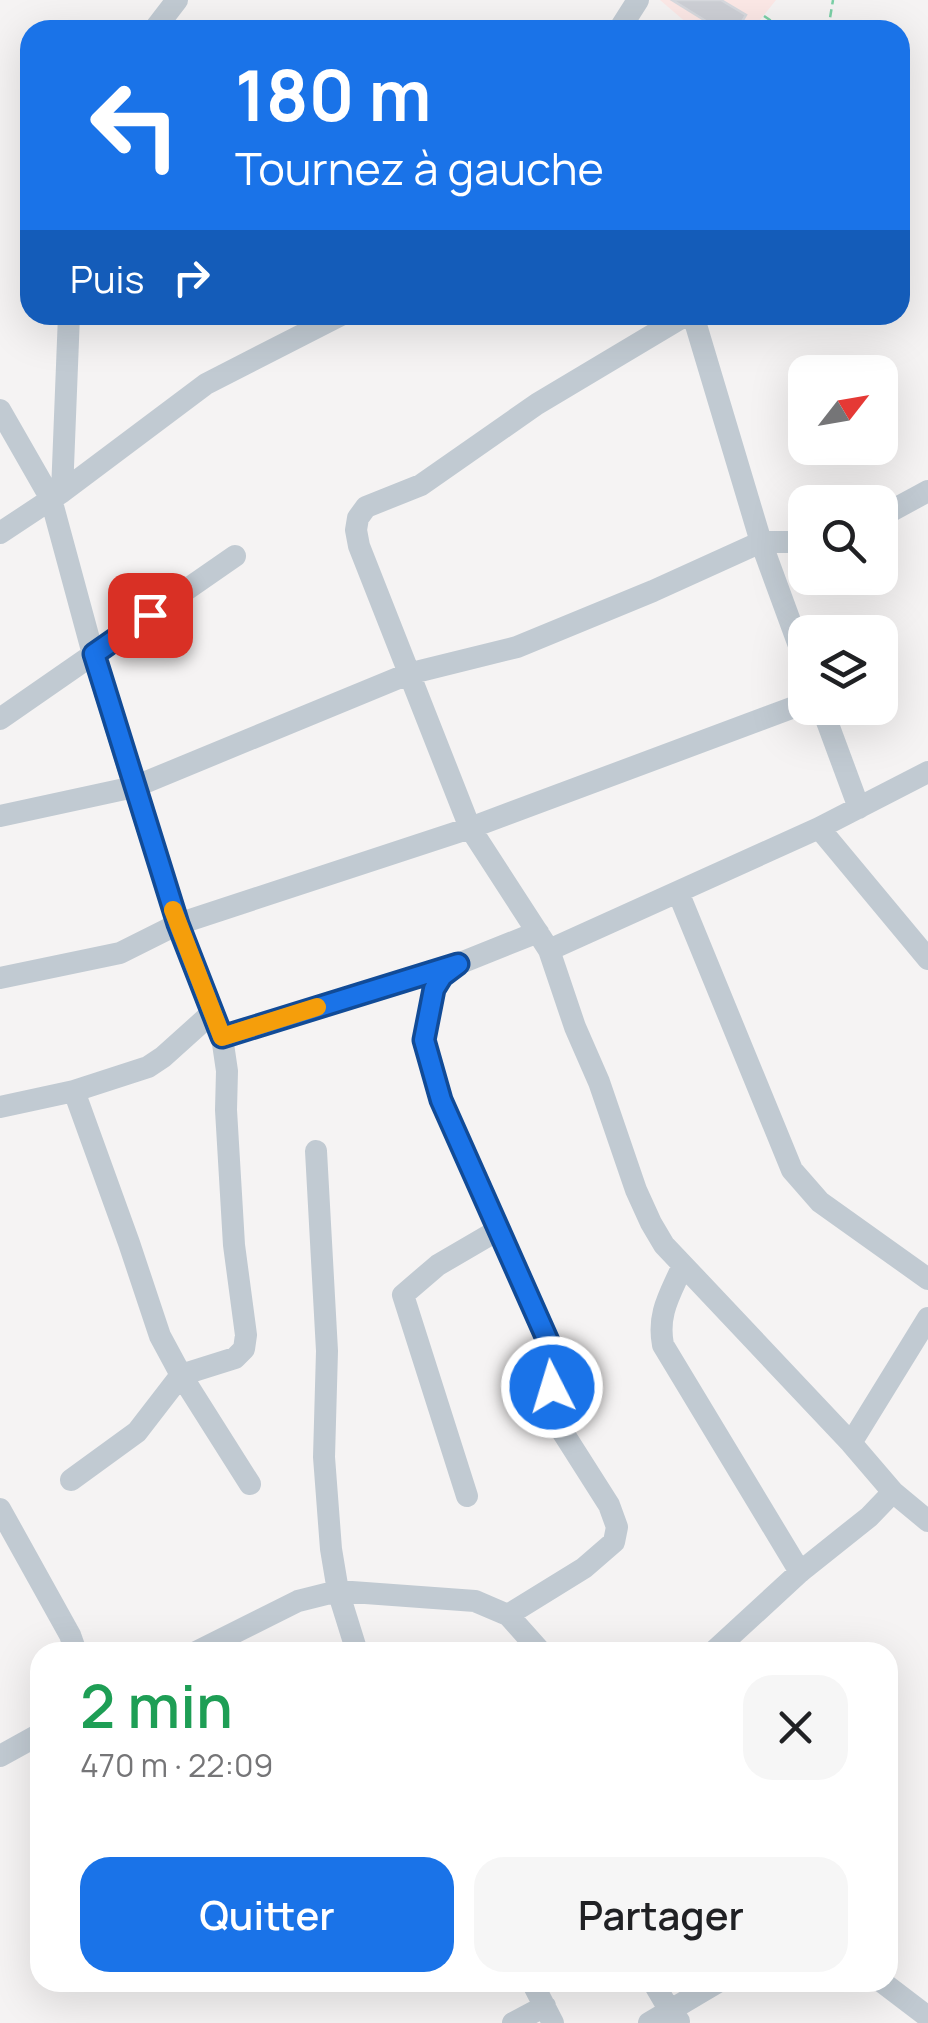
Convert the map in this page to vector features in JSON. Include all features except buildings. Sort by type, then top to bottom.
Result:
[{"type":"street","points":[[162,20],[177,0]]},
{"type":"street","points":[[68,325],[57,496],[94,654],[134,788],[178,924],[222,1037],[227,1070],[234,1244],[246,1336],[244,1348],[235,1358],[181,1375],[136,1432],[70,1480]]},
{"type":"street","points":[[0,533],[57,496],[206,384],[321,325]]},
{"type":"street","points":[[672,325],[537,404],[421,485],[366,507],[358,518],[359,546],[470,828],[543,941],[651,1223],[683,1266],[893,1492],[928,1521]]},
{"type":"street","points":[[692,325],[788,616]]},
{"type":"street","points":[[0,410],[57,496]]},
{"type":"street","points":[[898,508],[928,491]]},
{"type":"street","points":[[0,816],[134,788],[408,674],[516,647],[761,542],[788,542]]},
{"type":"street","points":[[0,719],[235,556]]},
{"type":"street","points":[[0,978],[120,952],[178,924],[470,828],[788,710]]},
{"type":"street","points":[[828,725],[859,808]]},
{"type":"street","points":[[222,1037],[543,941],[678,892],[819,828],[928,772]]},
{"type":"street","points":[[819,828],[928,959]]},
{"type":"street","points":[[678,892],[792,1170],[820,1202],[928,1279]]},
{"type":"street","points":[[458,964],[442,976],[434,989],[424,1040],[441,1100],[548,1341],[556,1368],[549,1406],[609,1505],[616,1527],[614,1542],[584,1568],[508,1615]]},
{"type":"street","points":[[0,1107],[148,1067],[214,1012]]},
{"type":"street","points":[[74,1090],[160,1336],[250,1484]]},
{"type":"street","points":[[316,1150],[327,1351],[324,1457],[331,1549],[338,1591],[354,1642]]},
{"type":"street","points":[[468,1496],[403,1295],[438,1266],[498,1230]]},
{"type":"street","points":[[683,1266],[662,1314],[663,1346],[800,1572]]},
{"type":"street","points":[[851,1443],[928,1318]]},
{"type":"street","points":[[724,1642],[800,1572],[870,1517],[893,1492]]},
{"type":"street","points":[[0,1510],[72,1642]]},
{"type":"street","points":[[216,1642],[298,1601],[338,1591],[474,1601],[508,1615],[532,1642]]},
{"type":"street","points":[[0,1756],[30,1740]]},
{"type":"street","points":[[513,2023],[549,2015],[537,1992]]},
{"type":"street","points":[[659,1992],[675,2017]]},
{"type":"street","points":[[649,2023],[675,2017],[706,1992]]},
{"type":"street","points":[[895,1992],[928,2017]]},
{"type":"path","points":[[764,16],[770,20]]},
{"type":"shaded area","points":[[660,0],[776,0],[760,20],[683,20]]},
{"type":"slow traffic","points":[[173,910],[222,1037],[317,1007]]},
{"type":"route","points":[[150,615],[94,654],[178,924],[222,1037],[458,964],[442,976],[434,989],[424,1040],[441,1100],[548,1341],[556,1368],[552,1387]]}]
